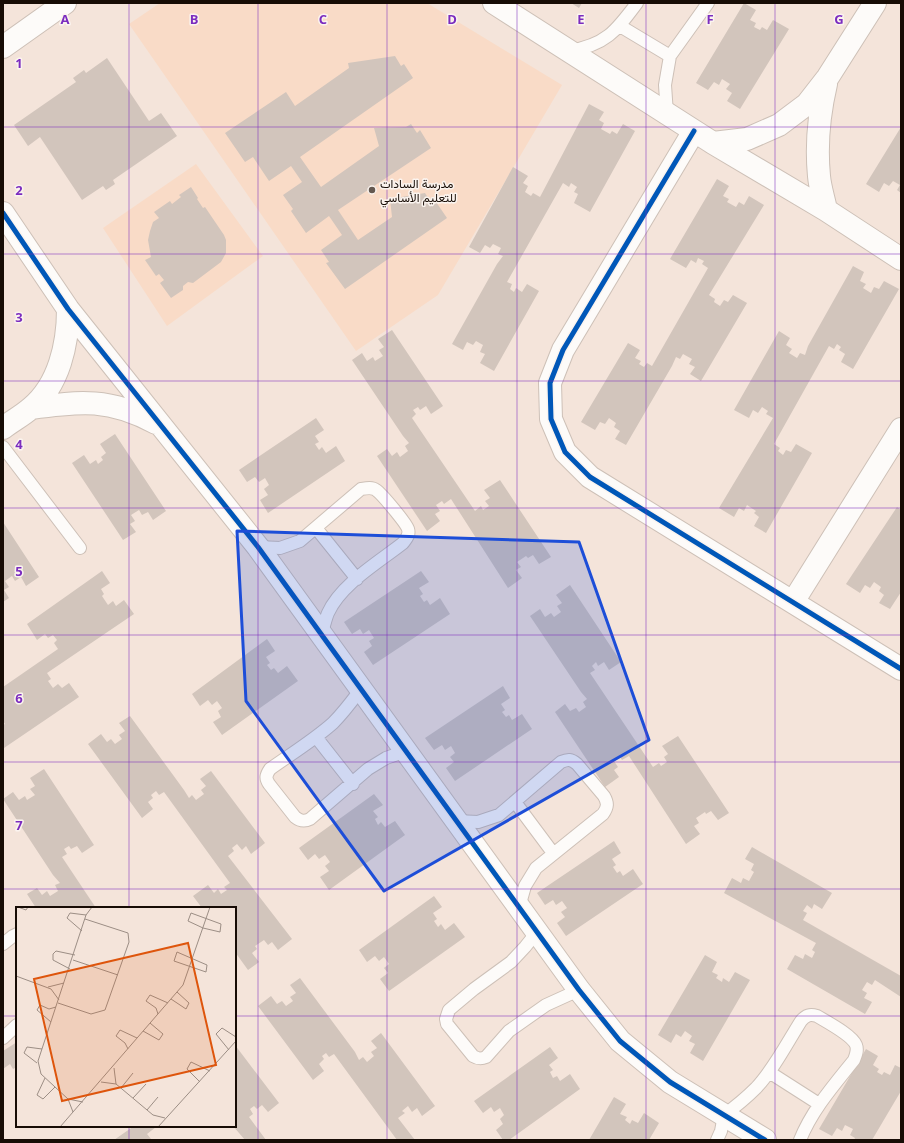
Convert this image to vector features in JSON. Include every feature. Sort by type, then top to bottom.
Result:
[{"type":"street","points":[[3,47],[65,3]]},
{"type":"street","points":[[494,3],[713,143],[826,210],[901,259]]},
{"type":"street","points":[[713,143],[747,139],[779,125],[807,104],[828,77],[875,3]]},
{"type":"street","points":[[826,210],[819,177],[818,143],[820,109],[828,77]]},
{"type":"street","points":[[694,131],[563,350],[550,383],[551,419],[565,452],[590,477],[901,669]]},
{"type":"street","points":[[3,213],[68,309],[258,547],[579,990],[620,1041],[670,1082],[765,1140]]},
{"type":"street","points":[[3,428],[31,408],[46,391],[54,378],[60,363],[68,329],[68,309]]},
{"type":"street","points":[[31,408],[78,402],[100,404],[122,408],[161,426]]},
{"type":"street","points":[[792,602],[901,429]]},
{"type":"lane","points":[[569,51],[584,49],[597,44],[609,36],[620,26],[637,3]]},
{"type":"lane","points":[[667,114],[665,85],[670,56],[708,3]]},
{"type":"lane","points":[[620,26],[670,56]]},
{"type":"lane","points":[[3,447],[80,548]]},
{"type":"lane","points":[[258,547],[280,548],[300,541],[361,489],[369,487],[375,489],[381,494],[400,517],[408,530],[408,537],[403,543],[357,579],[341,594],[328,613],[321,634]]},
{"type":"lane","points":[[316,528],[357,579]]},
{"type":"lane","points":[[361,689],[348,707],[316,737],[270,769],[266,780],[295,817],[299,820],[310,820],[353,784],[368,769],[386,758],[406,751]]},
{"type":"lane","points":[[316,737],[353,784]]},
{"type":"lane","points":[[456,821],[478,822],[499,815],[566,759],[572,760],[577,764],[604,796],[607,802],[607,808],[603,814],[536,868],[525,886],[519,906]]},
{"type":"lane","points":[[515,802],[553,853]]},
{"type":"lane","points":[[537,932],[511,962],[474,989],[449,1010],[447,1014],[447,1024],[473,1056],[482,1059],[486,1057],[509,1031],[546,1005],[579,990]]},
{"type":"lane","points":[[3,944],[16,934]]},
{"type":"lane","points":[[717,1140],[721,1131],[724,1115],[756,1088],[769,1072],[801,1020],[805,1016],[811,1014],[817,1016],[852,1039],[856,1045],[857,1053],[854,1060],[819,1104],[808,1121],[800,1140]]},
{"type":"lane","points":[[3,1038],[16,1027]]},
{"type":"lane","points":[[769,1072],[819,1104]]},
{"type":"highlighted area","points":[[237,531],[579,542],[649,740],[384,891],[246,701]]},
{"type":"shaded area","name":"مدرسة السادات للتعليم الأساسي","points":[[160,3],[427,3],[562,85],[438,295],[356,351],[129,24]]},
{"type":"shaded area","points":[[196,164],[263,256],[167,326],[103,228]]},
{"type":"building","points":[[571,3],[582,3],[579,8]]},
{"type":"building","points":[[744,3],[756,10],[750,20],[756,23],[754,27],[760,30],[762,27],[767,30],[773,20],[789,29],[740,109],[727,101],[732,93],[726,89],[730,84],[722,79],[719,85],[714,82],[708,90],[696,83]]},
{"type":"building","name":"مدرسة السادات للتعليم الأساسي","points":[[395,56],[401,66],[404,64],[413,78],[300,157],[321,187],[379,146],[374,128],[406,127],[411,124],[417,133],[420,130],[431,148],[338,210],[358,240],[392,217],[390,199],[425,193],[430,201],[434,199],[447,218],[345,289],[326,263],[329,262],[321,250],[342,235],[329,216],[306,233],[291,211],[293,209],[283,195],[302,182],[291,166],[269,181],[253,157],[245,162],[225,133],[286,92],[295,106],[349,68],[348,63]]},
{"type":"building","points":[[107,58],[149,121],[161,113],[177,136],[113,180],[115,184],[106,190],[103,186],[82,200],[40,137],[28,146],[14,125],[76,82],[73,78],[84,70],[86,73]]},
{"type":"building","points":[[589,104],[604,112],[599,120],[604,123],[601,129],[610,134],[612,131],[617,134],[623,124],[635,131],[590,212],[574,203],[578,194],[574,192],[577,187],[571,183],[569,187],[563,183],[507,282],[512,284],[510,289],[514,292],[516,288],[522,292],[527,284],[539,291],[494,371],[480,363],[485,354],[480,352],[483,345],[476,341],[473,345],[467,342],[463,350],[452,344],[503,256],[498,254],[501,248],[493,244],[490,248],[485,245],[480,253],[469,247],[513,167],[528,176],[523,183],[528,186],[525,192],[531,196],[533,193],[540,197]]},
{"type":"building","points":[[901,127],[901,193],[897,190],[900,185],[893,181],[889,186],[884,183],[879,192],[866,184]]},
{"type":"building","points":[[717,179],[729,186],[723,196],[729,199],[727,202],[736,207],[739,202],[744,205],[749,196],[764,205],[709,295],[715,299],[714,302],[720,306],[724,300],[728,302],[733,295],[747,303],[701,381],[690,374],[695,367],[689,364],[692,359],[683,354],[680,359],[676,357],[626,445],[615,439],[620,431],[614,427],[616,423],[609,418],[605,424],[600,422],[595,430],[581,422],[628,343],[640,350],[635,358],[641,361],[639,364],[644,367],[647,363],[652,366],[708,268],[702,264],[704,261],[698,258],[696,263],[691,260],[686,268],[670,259]]},
{"type":"building","points":[[191,187],[203,208],[205,207],[224,235],[226,240],[226,253],[221,262],[193,283],[188,282],[183,286],[183,290],[171,298],[160,283],[164,280],[159,274],[156,276],[145,260],[151,257],[148,240],[153,222],[159,218],[154,212],[170,201],[172,204],[181,197],[179,195]]},
{"type":"building","points":[[853,266],[864,272],[860,281],[866,284],[863,288],[871,293],[874,287],[879,289],[884,281],[899,289],[853,369],[841,362],[845,354],[839,350],[841,347],[837,344],[834,349],[829,346],[774,444],[780,448],[778,451],[783,455],[786,450],[791,452],[796,444],[812,453],[766,533],[754,526],[759,517],[754,513],[756,511],[747,505],[744,511],[739,508],[734,517],[719,508],[773,418],[766,414],[768,411],[762,407],[758,413],[753,410],[749,418],[734,410],[779,331],[790,338],[786,345],[792,349],[789,353],[797,358],[800,353],[805,355],[808,346]]},
{"type":"building","points":[[392,330],[443,406],[431,414],[426,406],[420,410],[418,407],[413,410],[416,414],[412,418],[475,511],[481,506],[483,510],[489,506],[485,501],[490,498],[484,490],[500,480],[551,557],[539,564],[533,555],[528,558],[526,556],[517,562],[521,567],[516,570],[522,578],[508,588],[451,499],[444,504],[442,501],[436,505],[440,511],[435,514],[440,521],[427,531],[377,456],[387,449],[392,456],[397,452],[400,457],[408,451],[405,446],[409,443],[352,360],[362,353],[367,361],[373,357],[375,361],[383,356],[379,350],[384,347],[378,339]]},
{"type":"building","points":[[316,418],[324,430],[315,436],[319,442],[315,444],[319,450],[322,447],[326,453],[336,446],[345,461],[268,513],[260,500],[268,495],[264,489],[269,485],[265,478],[259,482],[255,477],[247,482],[239,470]]},
{"type":"building","points":[[115,434],[166,511],[153,520],[148,512],[142,515],[139,510],[131,515],[135,521],[130,524],[136,532],[123,540],[72,463],[84,455],[90,464],[96,460],[98,464],[103,460],[101,457],[106,453],[100,444]]},
{"type":"building","points":[[897,507],[901,510],[901,592],[890,609],[879,603],[884,595],[879,591],[881,587],[874,582],[870,588],[865,585],[860,593],[846,584]]},
{"type":"building","points":[[3,522],[39,577],[26,586],[21,577],[15,581],[12,576],[5,581],[9,587],[4,590],[9,598],[3,602]]},
{"type":"building","points":[[102,571],[110,583],[101,589],[104,594],[102,596],[108,605],[113,601],[116,606],[124,600],[134,614],[47,673],[51,679],[48,681],[53,688],[58,684],[62,688],[69,683],[79,697],[4,748],[3,725],[5,724],[3,721],[3,687],[58,649],[54,643],[57,640],[53,635],[48,638],[45,634],[37,640],[27,624]]},
{"type":"building","points":[[421,571],[429,582],[419,588],[423,594],[420,596],[424,602],[427,600],[430,605],[440,598],[450,614],[373,665],[364,652],[372,646],[369,641],[374,638],[369,630],[363,634],[360,629],[352,634],[344,622]]},
{"type":"building","points":[[570,585],[621,662],[609,670],[604,662],[598,666],[596,662],[592,666],[595,670],[590,673],[653,767],[659,763],[661,766],[667,762],[664,757],[668,754],[662,746],[678,736],[729,813],[718,820],[711,811],[706,814],[705,812],[696,818],[699,823],[694,826],[700,834],[686,844],[629,756],[622,760],[620,757],[614,761],[618,767],[614,770],[619,777],[605,787],[555,712],[565,704],[570,711],[576,708],[579,712],[586,707],[583,702],[587,699],[530,616],[540,609],[545,617],[551,613],[554,617],[561,612],[557,606],[562,603],[556,595]]},
{"type":"building","points":[[267,639],[275,651],[266,657],[270,663],[267,665],[271,670],[274,668],[278,673],[287,666],[298,681],[222,735],[213,722],[221,717],[218,711],[222,708],[217,701],[212,705],[208,700],[200,706],[192,694]]},
{"type":"building","points":[[503,686],[510,698],[501,704],[505,710],[502,712],[506,717],[509,715],[512,720],[522,714],[532,729],[455,781],[446,768],[454,762],[450,757],[455,753],[451,746],[445,750],[442,745],[434,750],[425,738]]},
{"type":"building","points":[[130,716],[189,798],[192,795],[196,800],[204,794],[201,790],[206,786],[200,779],[211,771],[265,843],[251,854],[246,846],[242,850],[237,844],[232,848],[234,851],[228,856],[292,939],[278,950],[272,942],[268,945],[264,940],[255,946],[257,949],[252,953],[259,962],[248,970],[236,953],[236,907],[201,907],[193,896],[208,885],[214,893],[218,889],[221,894],[227,890],[224,887],[230,883],[164,792],[159,795],[156,791],[151,795],[153,798],[148,802],[153,809],[142,818],[88,744],[101,734],[107,742],[111,739],[115,744],[122,739],[119,735],[125,731],[119,723]]},
{"type":"building","points":[[44,769],[94,845],[82,853],[77,846],[71,849],[69,846],[64,849],[67,854],[62,857],[95,907],[35,907],[27,894],[37,888],[42,895],[47,891],[50,896],[58,891],[55,885],[60,883],[53,875],[3,799],[13,792],[19,800],[25,796],[27,800],[35,795],[30,789],[35,786],[30,778]]},
{"type":"building","points":[[374,794],[383,805],[373,811],[378,817],[375,819],[378,825],[381,822],[385,827],[395,821],[405,835],[329,890],[320,877],[329,871],[325,866],[330,862],[325,855],[319,859],[315,854],[308,860],[299,848]]},
{"type":"building","points":[[614,841],[621,853],[612,859],[616,865],[613,867],[617,873],[620,871],[623,876],[633,869],[643,884],[566,936],[557,923],[565,917],[561,912],[567,908],[562,901],[556,905],[553,900],[545,905],[537,893]]},
{"type":"building","points":[[752,847],[832,893],[822,909],[814,904],[812,909],[807,905],[803,911],[807,913],[803,920],[901,976],[901,997],[875,980],[872,985],[867,982],[862,990],[867,993],[864,998],[872,1002],[865,1014],[787,969],[795,955],[803,959],[805,954],[812,958],[815,952],[812,950],[816,943],[724,893],[732,878],[741,883],[743,878],[749,881],[754,872],[751,870],[754,864],[745,859]]},
{"type":"building","points":[[434,896],[442,907],[433,913],[437,919],[434,921],[438,927],[441,924],[445,930],[454,923],[465,937],[389,991],[380,979],[388,973],[384,968],[389,964],[384,957],[379,961],[375,956],[367,962],[359,950]]},
{"type":"building","points":[[705,955],[717,962],[712,972],[718,975],[716,978],[722,982],[723,978],[729,982],[735,972],[750,980],[703,1061],[690,1053],[695,1044],[689,1041],[692,1036],[685,1031],[681,1037],[676,1034],[671,1043],[658,1035]]},
{"type":"building","points":[[300,978],[355,1052],[359,1060],[363,1057],[367,1062],[374,1056],[371,1052],[377,1048],[371,1041],[381,1033],[435,1106],[422,1116],[417,1108],[412,1112],[408,1106],[402,1111],[405,1113],[398,1118],[415,1140],[397,1140],[334,1054],[329,1057],[326,1053],[322,1056],[324,1059],[319,1064],[324,1071],[313,1080],[258,1006],[271,996],[277,1004],[282,1001],[286,1006],[293,1001],[290,997],[296,993],[290,985]]},
{"type":"building","points":[[16,1043],[16,1068],[13,1069],[10,1064],[3,1069],[3,1051]]},
{"type":"building","points":[[236,1046],[279,1103],[268,1112],[262,1105],[257,1109],[254,1106],[250,1109],[253,1114],[249,1117],[266,1140],[245,1140],[234,1127],[236,1127]]},
{"type":"building","points":[[550,1047],[558,1058],[549,1065],[553,1070],[550,1072],[553,1078],[557,1076],[560,1081],[570,1074],[580,1089],[509,1140],[503,1140],[496,1130],[503,1124],[500,1119],[504,1115],[500,1108],[494,1112],[491,1107],[483,1113],[474,1101]]},
{"type":"building","points":[[866,1049],[878,1056],[873,1065],[879,1069],[877,1072],[882,1075],[884,1072],[890,1075],[895,1065],[901,1068],[901,1091],[872,1140],[854,1140],[855,1138],[850,1135],[853,1129],[845,1125],[842,1131],[837,1128],[832,1136],[819,1129]]},
{"type":"building","points":[[614,1097],[626,1104],[620,1114],[627,1117],[625,1120],[630,1124],[632,1120],[638,1123],[644,1113],[659,1123],[649,1140],[589,1140]]},
{"type":"building","points":[[133,1127],[156,1127],[147,1134],[151,1139],[150,1140],[114,1140]]},
{"type":"cycle path","points":[[694,131],[563,350],[550,383],[551,419],[565,452],[590,477],[901,669]]},
{"type":"cycle path","points":[[3,213],[68,309],[258,547],[579,990],[620,1041],[670,1082],[765,1140]]},
{"type":"place","name":"مدرسة السادات للتعليم الأساسي","points":[[372,190]]}]
